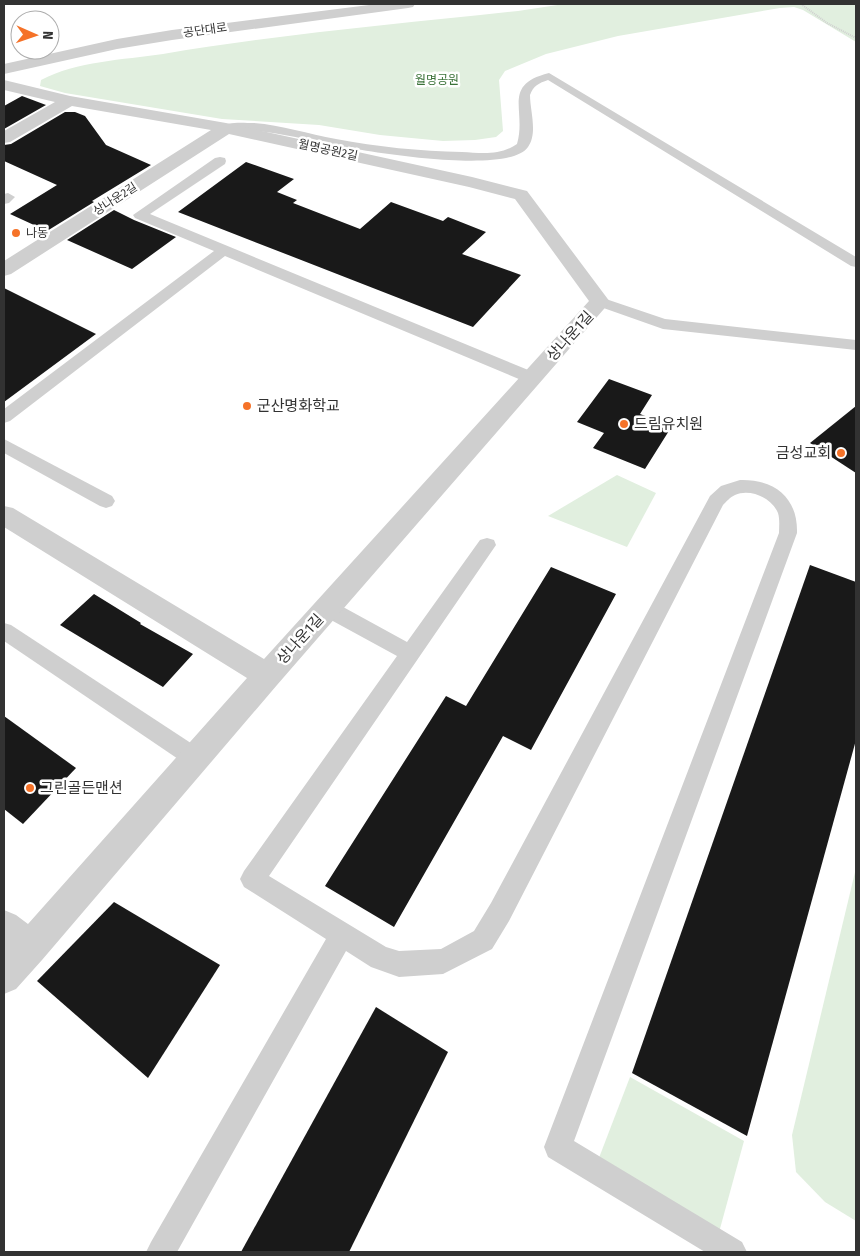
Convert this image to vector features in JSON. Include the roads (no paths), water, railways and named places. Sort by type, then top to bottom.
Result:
[{"type":"street","name":"공단대로","points":[[60,42],[175,22],[316,4]]},
{"type":"street","name":"공단대로","points":[[4,69],[117,44],[172,35],[408,4]]},
{"type":"street","name":"월명공원2길","points":[[4,85],[70,101],[226,128],[472,182],[521,195],[600,302]]},
{"type":"street","points":[[4,138],[70,101]]},
{"type":"street","name":"상나운2길","points":[[4,270],[226,128]]},
{"type":"street","name":"상나운1길","points":[[4,977],[327,608],[600,302]]},
{"type":"street","points":[[4,516],[267,676]]},
{"type":"street","points":[[4,927],[30,948]]},
{"type":"lane","points":[[226,128],[253,127],[293,133],[337,143],[421,155],[495,157],[514,152],[523,146],[527,129],[523,93],[528,85],[550,76],[856,263]]},
{"type":"lane","points":[[220,161],[140,215],[532,378]]},
{"type":"lane","points":[[4,417],[224,250]]},
{"type":"lane","points":[[600,302],[663,324],[856,345]]},
{"type":"lane","points":[[4,445],[106,501]]},
{"type":"lane","points":[[487,544],[252,879],[380,958],[399,964],[442,961],[483,940],[500,912],[716,501],[730,489],[745,486],[764,489],[779,499],[788,516],[788,533],[558,1147],[732,1252]]},
{"type":"lane","points":[[327,608],[410,654]]},
{"type":"lane","points":[[4,631],[195,758]]},
{"type":"lane","points":[[161,1252],[342,935]]},
{"type":"place","name":"나동","points":[[16,233]]},
{"type":"place","name":"군산명화학교","points":[[247,406]]},
{"type":"place","name":"드림유치원","points":[[624,424]]},
{"type":"place","name":"금성교회","points":[[841,453]]},
{"type":"place","name":"그린골든맨션","points":[[30,788]]},
{"type":"park label","name":"월명공원","points":[[437,80]]}]
